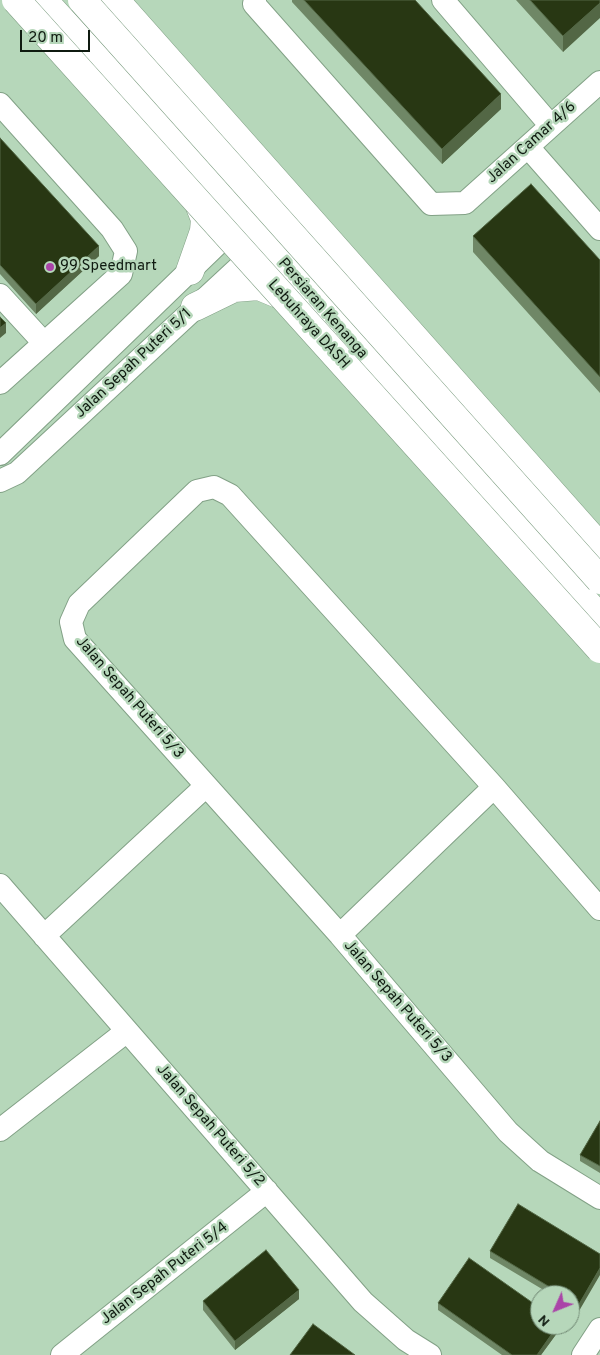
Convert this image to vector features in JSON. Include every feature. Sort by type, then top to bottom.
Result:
[{"type":"main road","name":"Lebuhraya DASH","points":[[16,0],[600,649]]},
{"type":"main road","points":[[43,0],[128,91],[253,218],[265,243]]},
{"type":"main road","points":[[82,0],[600,580]]},
{"type":"main road","points":[[93,0],[252,181],[253,218]]},
{"type":"main road","points":[[115,0],[592,539]]},
{"type":"main road","points":[[128,91],[196,197],[205,219],[204,231],[190,271]]},
{"type":"main road","points":[[253,218],[287,229],[309,247],[448,397],[592,539]]},
{"type":"main road","name":"Persiaran Kenanga","points":[[265,243],[420,421],[600,618]]},
{"type":"main road","points":[[196,308],[234,288],[259,286],[287,296],[420,421]]},
{"type":"street","name":"Jalan Camar 4/6","points":[[255,0],[254,4],[431,204],[465,203],[600,82]]},
{"type":"street","points":[[444,0],[551,126]]},
{"type":"street","points":[[0,104],[112,228],[126,251],[121,274],[0,383]]},
{"type":"street","points":[[528,147],[600,228]]},
{"type":"street","points":[[0,454],[190,271],[253,218]]},
{"type":"street","name":"Jalan Sepah Puteri 5/1","points":[[0,481],[17,473],[265,243]]},
{"type":"street","points":[[0,295],[44,343]]},
{"type":"street","name":"Jalan Sepah Puteri 5/3","points":[[600,909],[494,786],[230,495],[214,487],[197,492],[79,604],[71,622],[75,639],[340,935],[508,1132],[540,1161],[600,1198]]},
{"type":"street","points":[[44,936],[206,786]]},
{"type":"street","points":[[340,935],[494,786]]},
{"type":"street","name":"Jalan Sepah Puteri 5/2","points":[[0,885],[363,1302],[406,1340],[430,1355]]},
{"type":"street","points":[[0,1130],[127,1031]]},
{"type":"street","name":"Jalan Sepah Puteri 5/4","points":[[62,1355],[87,1348],[267,1191]]},
{"type":"street","points":[[583,1355],[600,1329]]},
{"type":"building","points":[[304,0],[415,0],[501,94],[442,149]]},
{"type":"building","points":[[530,0],[600,0],[600,3],[563,36]]},
{"type":"building","points":[[0,138],[99,246],[36,304],[0,265]]},
{"type":"building","points":[[531,184],[600,260],[600,377],[473,236]]},
{"type":"building","points":[[0,317],[6,323],[0,328]]},
{"type":"building","points":[[600,1121],[600,1166],[580,1155]]},
{"type":"building","points":[[518,1204],[600,1254],[600,1268],[580,1302],[580,1285],[546,1285],[490,1251]]},
{"type":"building","points":[[266,1250],[299,1290],[235,1341],[203,1301]]},
{"type":"building","points":[[469,1258],[530,1301],[530,1335],[551,1335],[537,1355],[512,1355],[438,1303]]},
{"type":"building","points":[[313,1324],[355,1355],[290,1355]]},
{"type":"place","name":"99 Speedmart","points":[[50,267]]}]
